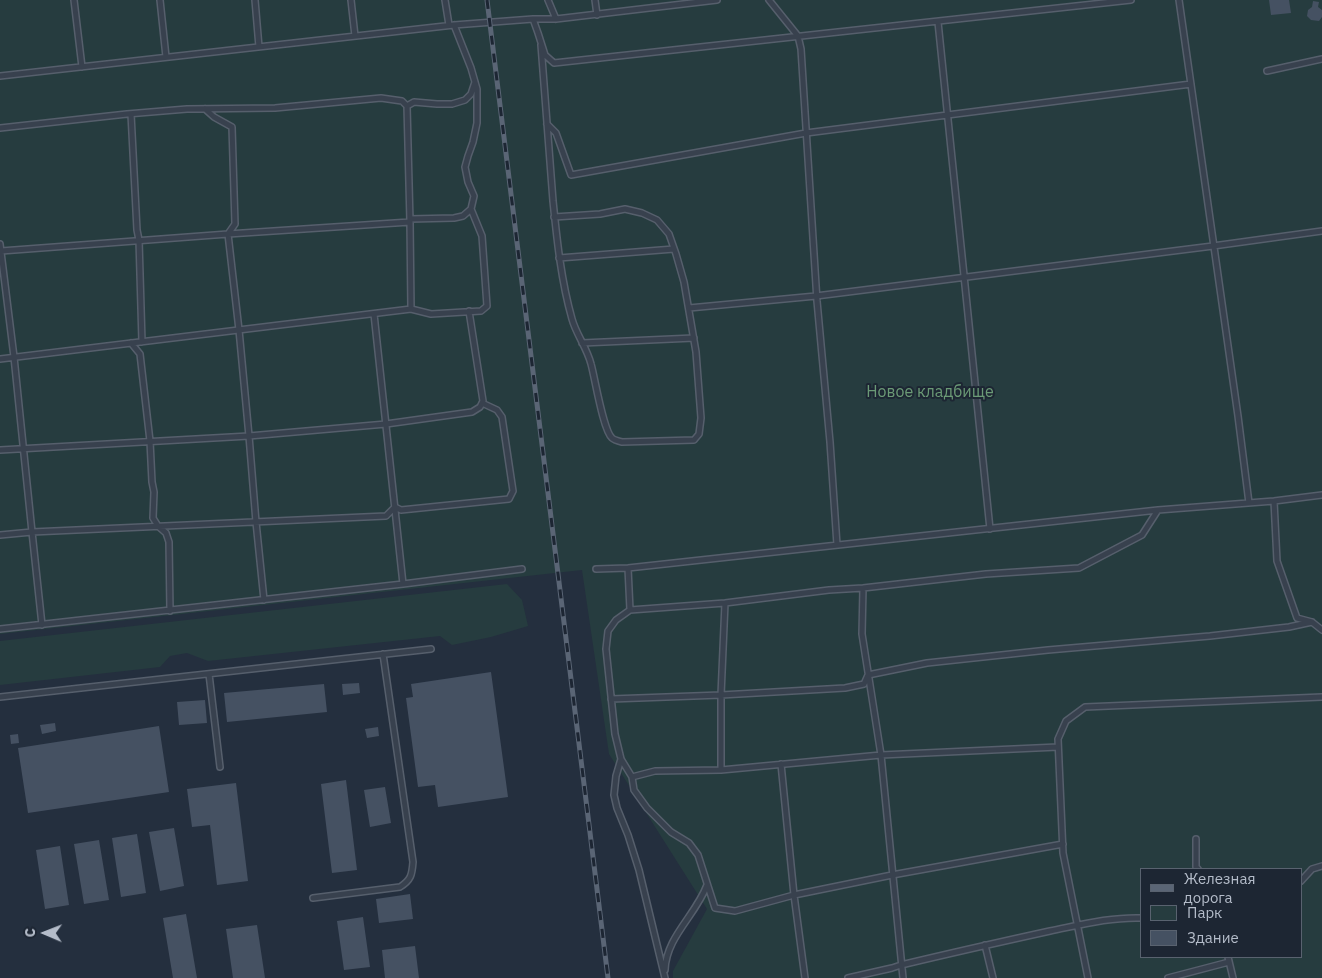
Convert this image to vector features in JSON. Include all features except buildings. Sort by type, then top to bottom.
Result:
[{"type":"lane","points":[[74,0],[82,66]]},
{"type":"lane","points":[[160,0],[166,57]]},
{"type":"lane","points":[[255,0],[259,46]]},
{"type":"lane","points":[[351,0],[354,36]]},
{"type":"lane","points":[[0,359],[411,309],[431,314],[481,311],[486,306],[482,236],[471,209],[474,196],[468,182],[465,167],[477,123],[477,89],[471,68],[451,25],[445,0]]},
{"type":"lane","points":[[548,0],[556,19]]},
{"type":"lane","points":[[594,0],[597,15]]},
{"type":"lane","points":[[0,76],[451,25],[556,19],[597,15],[671,3],[717,0]]},
{"type":"lane","points":[[769,0],[798,36],[801,49],[816,296],[830,442],[837,545]]},
{"type":"lane","points":[[533,19],[545,55],[554,63],[1131,0]]},
{"type":"lane","points":[[1179,0],[1238,416],[1248,503]]},
{"type":"lane","points":[[938,22],[990,528]]},
{"type":"lane","points":[[542,45],[554,217],[559,258],[572,320],[591,362],[609,436],[613,440],[622,442],[694,440],[699,434],[701,418],[696,352],[684,282],[669,234],[657,220],[642,213],[625,209],[600,214],[554,217]]},
{"type":"lane","points":[[1266,71],[1322,59]]},
{"type":"lane","points":[[407,106],[414,102],[452,104],[465,100],[471,94],[475,81]]},
{"type":"lane","points":[[547,123],[556,133],[571,175],[806,133],[1191,84]]},
{"type":"lane","points":[[0,128],[131,114],[205,109],[275,108],[381,98],[402,101],[407,106],[411,309]]},
{"type":"lane","points":[[205,109],[214,117],[232,127],[235,224],[228,234],[250,436],[264,600]]},
{"type":"lane","points":[[131,114],[139,240],[142,342]]},
{"type":"lane","points":[[1,251],[454,218],[463,216],[471,209]]},
{"type":"lane","points":[[689,308],[816,296],[964,278],[1322,231]]},
{"type":"lane","points":[[0,244],[42,625]]},
{"type":"lane","points":[[559,258],[674,249]]},
{"type":"lane","points":[[0,450],[250,436],[386,424],[472,412],[480,407],[483,401],[469,311]]},
{"type":"lane","points":[[374,314],[403,584]]},
{"type":"lane","points":[[582,343],[694,338]]},
{"type":"lane","points":[[131,343],[140,354],[150,442],[154,518],[158,526],[166,533],[168,542],[170,610]]},
{"type":"lane","points":[[395,507],[401,510],[509,499],[513,491],[502,417],[497,410],[482,403]]},
{"type":"lane","points":[[596,569],[628,568],[1158,510],[1274,501],[1322,495]]},
{"type":"lane","points":[[1274,501],[1277,561],[1296,618],[1312,622],[1322,630]]},
{"type":"lane","points":[[0,535],[386,516],[395,507]]},
{"type":"lane","points":[[1063,844],[794,895],[735,911],[716,908],[698,855],[689,843],[671,832],[647,808],[634,790],[632,777],[620,759],[615,734],[606,649],[608,631],[616,620],[630,610],[725,603],[986,574],[1079,568],[1142,535],[1158,510]]},
{"type":"lane","points":[[628,568],[630,610]]},
{"type":"lane","points":[[0,629],[522,569]]},
{"type":"lane","points":[[863,588],[862,634],[881,755],[902,978]]},
{"type":"lane","points":[[720,770],[725,603]]},
{"type":"lane","points":[[868,675],[927,663],[1210,636],[1288,627],[1312,622]]},
{"type":"lane","points":[[0,697],[431,648]]},
{"type":"lane","points":[[313,898],[400,887],[408,882],[412,872],[413,862],[383,654]]},
{"type":"lane","points":[[209,674],[220,767]]},
{"type":"lane","points":[[611,700],[845,688],[864,684],[868,675]]},
{"type":"lane","points":[[1088,978],[1063,853],[1058,739],[1066,721],[1085,706],[1322,697]]},
{"type":"lane","points":[[632,777],[655,771],[720,770],[881,755],[1058,747]]},
{"type":"lane","points":[[620,759],[614,794],[639,870],[665,978]]},
{"type":"lane","points":[[781,764],[794,895],[805,978]]},
{"type":"lane","points":[[1196,839],[1197,868]]},
{"type":"lane","points":[[1302,880],[1312,869],[1322,866]]},
{"type":"lane","points":[[665,978],[665,961],[670,946],[708,885]]},
{"type":"lane","points":[[848,978],[985,945],[1078,926],[1125,918],[1140,918]]},
{"type":"lane","points":[[985,945],[993,978]]},
{"type":"lane","points":[[1168,978],[1229,959],[1234,978]]},
{"type":"green space","name":"Новое кладбище","points":[[0,0],[1322,0],[1322,978],[673,978],[673,971],[707,909],[609,754],[582,570],[0,634]]},
{"type":"green space","points":[[507,584],[522,600],[528,626],[491,637],[452,645],[440,636],[208,661],[187,653],[170,656],[160,667],[0,685],[0,641]]},
{"type":"railway","points":[[487,0],[608,978]]}]
